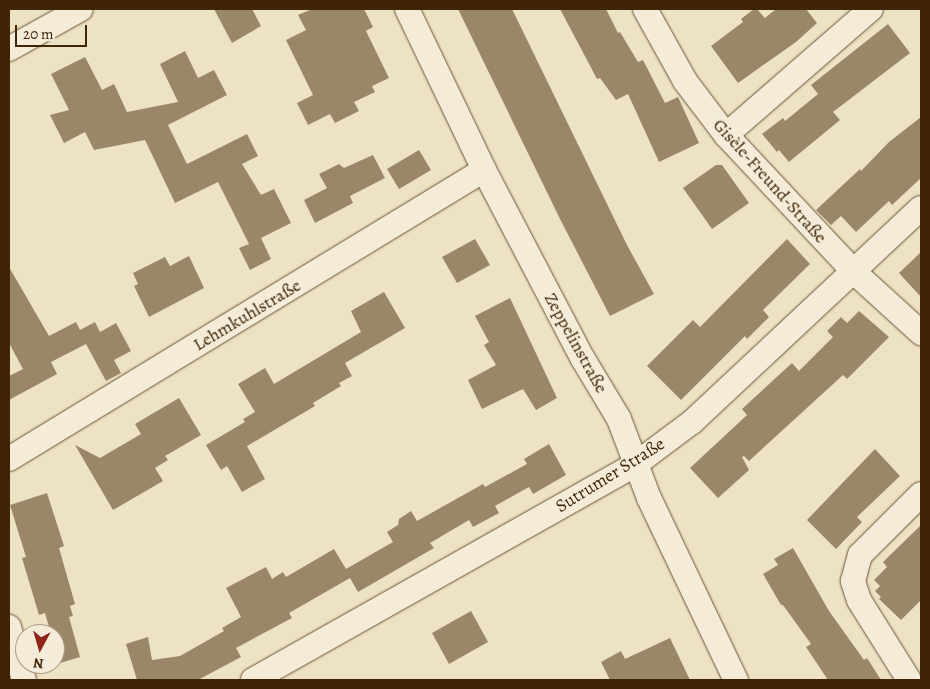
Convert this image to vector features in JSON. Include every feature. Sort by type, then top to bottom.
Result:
[{"type":"street","points":[[9,49],[81,9]]},
{"type":"street","name":"Zeppelinstraße","points":[[407,9],[484,170],[583,358],[618,419],[649,498],[736,680]]},
{"type":"street","name":"Gisèle-Freund-Straße","points":[[645,9],[684,81],[726,135],[854,272],[921,333]]},
{"type":"street","points":[[726,135],[870,9]]},
{"type":"street","name":"Lehmkuhlstraße","points":[[9,459],[484,170]]},
{"type":"street","name":"Sutrumer Straße","points":[[254,680],[636,464],[692,422],[921,208]]},
{"type":"street","points":[[909,680],[859,600],[853,581],[860,556],[921,494]]},
{"type":"street","points":[[9,627],[24,680]]},
{"type":"building","points":[[214,9],[252,9],[261,26],[232,43]]},
{"type":"building","points":[[312,9],[364,9],[373,27],[366,31],[389,78],[372,86],[375,92],[354,102],[359,111],[335,123],[330,114],[308,125],[297,103],[313,95],[286,40],[306,30],[298,15]]},
{"type":"building","points":[[458,9],[512,9],[627,245],[654,294],[610,316],[560,219]]},
{"type":"building","points":[[560,9],[606,9],[618,33],[620,32],[638,62],[643,60],[665,103],[678,97],[699,143],[659,162],[628,94],[616,100],[600,78],[597,79]]},
{"type":"building","points":[[754,9],[757,9],[765,18],[776,9],[806,9],[817,23],[796,42],[738,83],[711,46],[743,22],[741,19]]},
{"type":"building","points":[[888,24],[910,53],[833,112],[840,120],[789,162],[779,150],[777,152],[762,134],[783,118],[785,121],[818,94],[811,85]]},
{"type":"building","points":[[185,51],[198,78],[214,70],[227,95],[168,125],[187,164],[247,134],[258,156],[242,164],[261,195],[274,189],[291,223],[261,238],[271,259],[250,270],[239,248],[249,244],[218,182],[175,203],[145,140],[94,150],[85,132],[64,143],[50,115],[69,110],[51,74],[85,57],[102,90],[114,84],[127,112],[178,102],[160,64]]},
{"type":"building","points":[[921,117],[921,178],[892,205],[889,201],[856,232],[841,216],[831,225],[816,210],[860,169],[861,171],[889,142]]},
{"type":"building","points":[[419,150],[431,170],[399,189],[387,169]]},
{"type":"building","points":[[373,155],[385,178],[350,196],[353,203],[315,223],[304,200],[327,188],[319,174],[339,164],[344,168]]},
{"type":"building","points":[[716,165],[722,165],[749,203],[712,229],[683,188]]},
{"type":"building","points":[[475,239],[490,265],[457,283],[442,257]]},
{"type":"building","points":[[787,239],[810,264],[763,310],[769,317],[747,339],[745,336],[681,400],[647,366],[693,320],[700,327]]},
{"type":"building","points":[[921,252],[921,297],[899,273]]},
{"type":"building","points":[[189,256],[204,288],[149,317],[134,286],[138,284],[133,273],[165,257],[170,266]]},
{"type":"building","points":[[9,267],[49,336],[76,322],[80,330],[95,322],[100,332],[116,323],[131,351],[114,360],[121,373],[106,381],[86,344],[51,362],[57,374],[9,400],[9,376],[23,369],[9,343]]},
{"type":"building","points":[[384,292],[405,328],[345,363],[352,376],[339,383],[341,386],[313,403],[315,406],[247,446],[265,479],[242,492],[227,466],[221,470],[206,445],[245,422],[243,419],[255,412],[238,384],[265,368],[274,384],[361,332],[351,311]]},
{"type":"building","points":[[510,298],[557,398],[536,410],[523,389],[482,409],[468,380],[496,365],[484,345],[489,342],[475,316]]},
{"type":"building","points":[[859,311],[889,337],[847,379],[843,375],[749,461],[744,456],[742,457],[749,470],[718,498],[690,468],[747,415],[742,409],[792,363],[799,371],[833,337],[827,331],[841,317],[847,323]]},
{"type":"building","points":[[179,398],[201,435],[165,456],[168,460],[155,468],[163,481],[113,510],[75,445],[100,458],[141,434],[135,424]]},
{"type":"building","points":[[549,444],[566,475],[533,494],[529,487],[495,506],[499,513],[473,527],[469,520],[430,543],[434,548],[358,592],[350,578],[289,613],[292,618],[236,648],[241,657],[198,680],[137,680],[126,644],[148,637],[152,660],[180,656],[224,631],[222,628],[241,617],[226,588],[266,567],[272,579],[283,572],[286,577],[334,549],[346,569],[393,542],[387,532],[398,525],[399,519],[411,511],[417,521],[483,484],[485,487],[527,464],[524,459]]},
{"type":"building","points":[[875,449],[900,476],[857,517],[862,522],[836,549],[807,520]]},
{"type":"building","points":[[47,493],[64,546],[59,548],[75,604],[70,606],[73,616],[69,617],[80,657],[65,662],[65,624],[48,624],[45,613],[39,615],[22,558],[26,557],[10,505]]},
{"type":"building","points":[[921,525],[921,600],[901,620],[879,599],[881,597],[875,591],[880,586],[874,580],[887,567],[883,562]]},
{"type":"building","points":[[793,548],[829,611],[864,660],[867,658],[881,680],[828,680],[806,647],[811,644],[783,605],[781,605],[763,574],[778,565],[774,559]]},
{"type":"building","points":[[471,611],[488,642],[449,664],[432,633]]},
{"type":"building","points":[[670,638],[690,680],[610,680],[601,662],[621,651],[625,659]]}]
